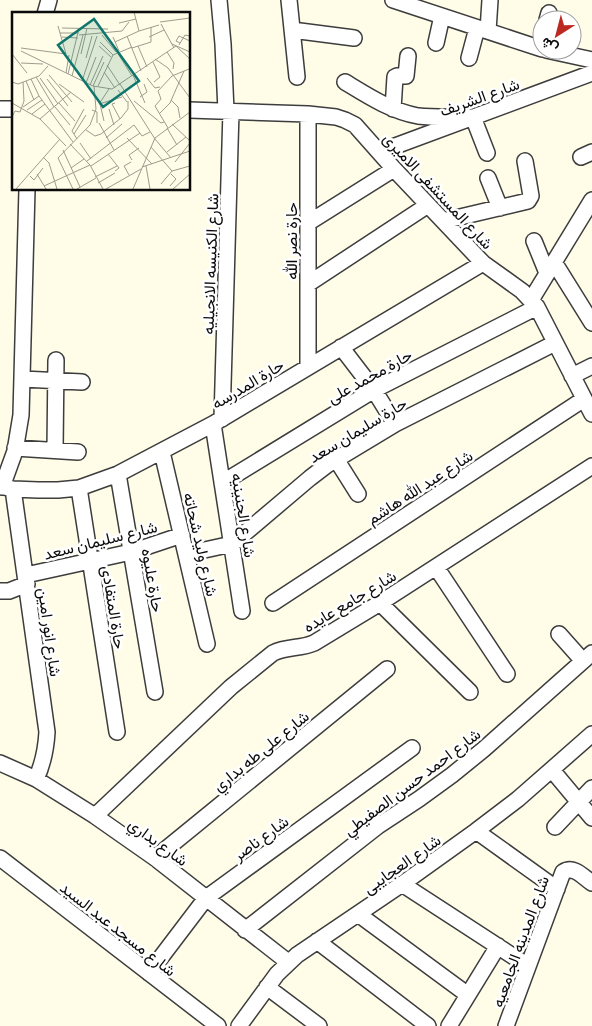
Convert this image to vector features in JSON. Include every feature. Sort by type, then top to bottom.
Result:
[{"type":"street","name":"شارع الكنيسه الانجيليه","points":[[217,421],[228,111],[218,0]]},
{"type":"street","points":[[289,0],[297,77]]},
{"type":"street","points":[[396,0],[482,30],[532,43]]},
{"type":"street","points":[[469,58],[482,30],[490,0]]},
{"type":"street","points":[[436,43],[442,16]]},
{"type":"street","points":[[292,30],[354,38]]},
{"type":"street","points":[[393,109],[395,77],[406,76],[408,56]]},
{"type":"street","name":"شارع الشريف","points":[[379,152],[592,73]]},
{"type":"street","points":[[345,82],[381,104],[411,114],[429,117],[473,117],[487,153]]},
{"type":"street","name":"شارع المستشفى الاميرى","points":[[190,110],[308,114],[336,117],[355,125],[483,263],[522,291],[534,304],[592,414]]},
{"type":"street","name":"حارة نصر الله","points":[[308,114],[308,367]]},
{"type":"street","points":[[443,221],[526,202],[530,199],[530,196],[525,161]]},
{"type":"street","points":[[308,223],[394,169]]},
{"type":"street","points":[[488,178],[500,208]]},
{"type":"street","points":[[5,487],[21,415],[26,190]]},
{"type":"street","points":[[534,304],[551,268],[592,200]]},
{"type":"street","points":[[308,284],[428,205]]},
{"type":"street","points":[[534,241],[551,268],[592,323]]},
{"type":"street","name":"حارة المدرسه","points":[[5,487],[58,490],[79,488],[118,474],[217,421],[483,263]]},
{"type":"street","name":"حارة محمد على","points":[[222,483],[374,390],[534,304]]},
{"type":"street","name":"حارة سليمان سعد","points":[[186,554],[232,544],[315,473],[336,459],[395,424],[555,342]]},
{"type":"street","points":[[341,347],[374,390],[395,424]]},
{"type":"street","points":[[55,450],[56,360]]},
{"type":"street","points":[[572,376],[592,366]]},
{"type":"street","points":[[23,379],[82,382]]},
{"type":"street","name":"شارع عبد الله هاشم","points":[[273,603],[584,399]]},
{"type":"street","name":"شارع الجنينيه","points":[[217,421],[222,483],[242,611]]},
{"type":"street","points":[[15,448],[78,452]]},
{"type":"street","name":"شارع وليد شحاته","points":[[162,452],[207,644]]},
{"type":"street","points":[[336,459],[358,494]]},
{"type":"street","name":"شارع جامع عايده","points":[[95,816],[231,687],[273,653],[281,649],[307,646],[314,643],[380,603],[592,466]]},
{"type":"street","name":"حارة عليوه","points":[[118,474],[155,692]]},
{"type":"street","name":"شارع انور امين","points":[[5,487],[26,580],[47,732],[46,748],[36,780]]},
{"type":"street","name":"حارة المتفادى","points":[[79,488],[118,732]]},
{"type":"street","name":"شارع سليمان سعد","points":[[0,592],[10,590],[26,580],[90,561],[131,552],[182,535]]},
{"type":"street","points":[[436,567],[507,674]]},
{"type":"street","points":[[380,603],[470,692]]},
{"type":"street","points":[[559,634],[587,657]]},
{"type":"street","name":"شارع احمد حسن الصفيطي","points":[[246,930],[378,826],[452,775],[587,657]]},
{"type":"street","name":"شارع على طه بداري","points":[[155,858],[387,669]]},
{"type":"street","name":"شارع العجايبى","points":[[238,1026],[288,962],[476,831],[552,770],[592,734]]},
{"type":"street","name":"شارع ناصر","points":[[149,973],[206,898],[412,748]]},
{"type":"street","name":"شارع بداري","points":[[0,763],[36,780],[95,816],[155,858],[288,962]]},
{"type":"street","points":[[552,770],[592,818]]},
{"type":"street","points":[[555,826],[592,788]]},
{"type":"street","points":[[476,831],[557,889]]},
{"type":"street","name":"شارع مسجد عبد السيد","points":[[0,858],[218,1026]]},
{"type":"street","name":"شارع المدينه الجامعيه","points":[[506,1026],[563,872],[568,869],[573,870],[592,883]]},
{"type":"street","points":[[402,884],[528,966]]},
{"type":"street","points":[[358,914],[468,995]]},
{"type":"street","points":[[317,941],[428,1026]]},
{"type":"street","points":[[449,1026],[498,946]]},
{"type":"street","points":[[267,988],[320,1026]]}]
